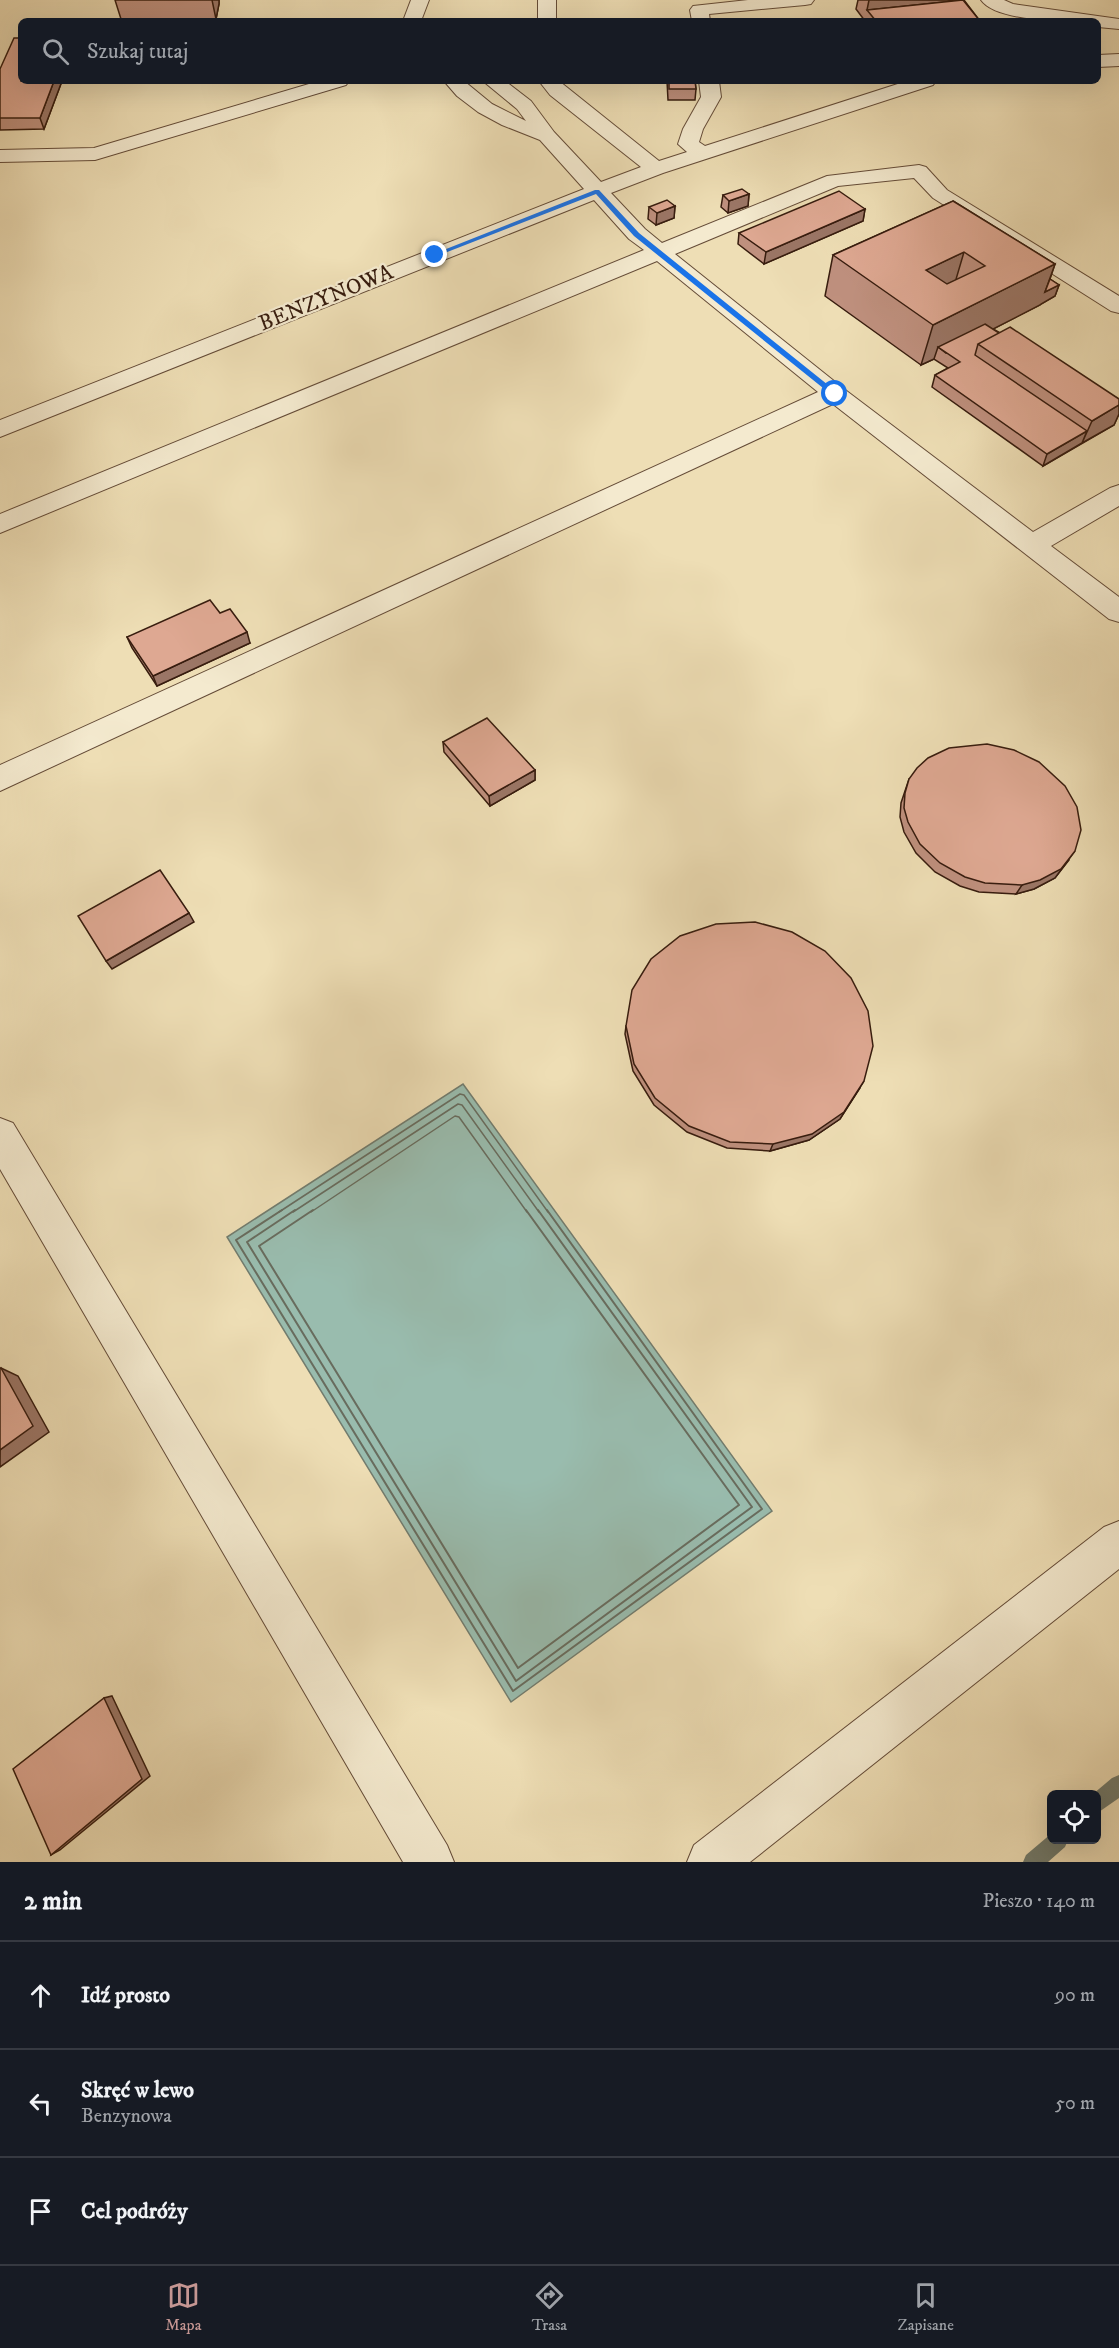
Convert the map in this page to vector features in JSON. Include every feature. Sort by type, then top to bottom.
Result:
[{"type":"street","points":[[413,18],[420,0]]},
{"type":"street","points":[[546,18],[547,0]]},
{"type":"street","points":[[700,18],[699,10],[805,0]]},
{"type":"street","points":[[990,0],[1009,9],[1075,18]]},
{"type":"street","points":[[1101,22],[1119,24]]},
{"type":"street","points":[[1101,61],[1119,60]]},
{"type":"street","points":[[0,156],[95,154],[329,84]]},
{"type":"street","points":[[456,84],[462,91],[495,116],[547,136]]},
{"type":"street","points":[[497,84],[524,105],[547,136],[637,234],[658,253],[835,394],[1119,612]]},
{"type":"street","points":[[551,84],[557,91],[656,169]]},
{"type":"street","points":[[703,154],[688,144],[693,129],[711,97],[709,84]]},
{"type":"street","name":"BENZYNOWA","points":[[0,429],[597,191],[656,169],[917,84]]},
{"type":"street","points":[[0,524],[834,180],[919,171],[940,194],[1119,306]]},
{"type":"street","points":[[0,779],[835,394]]},
{"type":"street","points":[[1032,545],[1119,494]]},
{"type":"street","points":[[0,1135],[430,1862]]},
{"type":"street","points":[[711,1862],[1119,1542]]},
{"type":"water","points":[[463,1084],[772,1511],[511,1702],[227,1237]]},
{"type":"building","points":[[963,0],[978,18],[874,18],[867,10]]},
{"type":"building","points":[[14,38],[18,38],[18,84],[53,84],[40,118],[0,118],[0,69]]},
{"type":"building","points":[[669,84],[695,84],[696,89],[669,89]]},
{"type":"building","points":[[742,189],[749,194],[729,201],[723,195]]},
{"type":"building","points":[[839,191],[865,209],[766,252],[739,233]]},
{"type":"building","points":[[667,200],[675,206],[657,213],[649,207]]},
{"type":"building","points":[[953,201],[1055,264],[933,325],[833,255]],"holes":[[[964,252],[985,266],[947,284],[926,270]]]},
{"type":"building","points":[[1050,279],[1059,285],[1045,292]]},
{"type":"building","points":[[985,324],[999,333],[978,344],[975,355],[1087,431],[1047,454],[935,375],[960,362],[938,347]]},
{"type":"building","points":[[1010,327],[1119,399],[1119,405],[1092,421],[978,344]]},
{"type":"building","points":[[210,600],[220,613],[230,609],[247,632],[153,676],[127,637]]},
{"type":"building","points":[[487,718],[535,770],[489,796],[443,742]]},
{"type":"building","points":[[987,744],[1014,750],[1039,762],[1065,786],[1077,807],[1081,830],[1075,851],[1061,869],[1040,880],[1022,885],[985,883],[965,877],[940,863],[920,844],[908,822],[904,808],[905,793],[909,779],[917,768],[928,758],[949,748]]},
{"type":"building","points":[[160,870],[189,913],[106,961],[78,916]]},
{"type":"building","points":[[755,922],[792,932],[825,951],[851,978],[868,1011],[873,1046],[864,1081],[844,1112],[812,1134],[773,1144],[730,1142],[689,1126],[655,1098],[634,1064],[626,1026],[632,990],[651,959],[680,936],[716,924]]},
{"type":"building","points":[[0,1369],[33,1426],[0,1450]]},
{"type":"building","points":[[104,1698],[142,1779],[51,1855],[13,1769]]},
{"type":"waterway","points":[[1101,1801],[1119,1785]]},
{"type":"waterway","points":[[1033,1862],[1053,1844]]},
{"type":"route","points":[[435,255],[597,191],[658,253],[835,394]]}]
